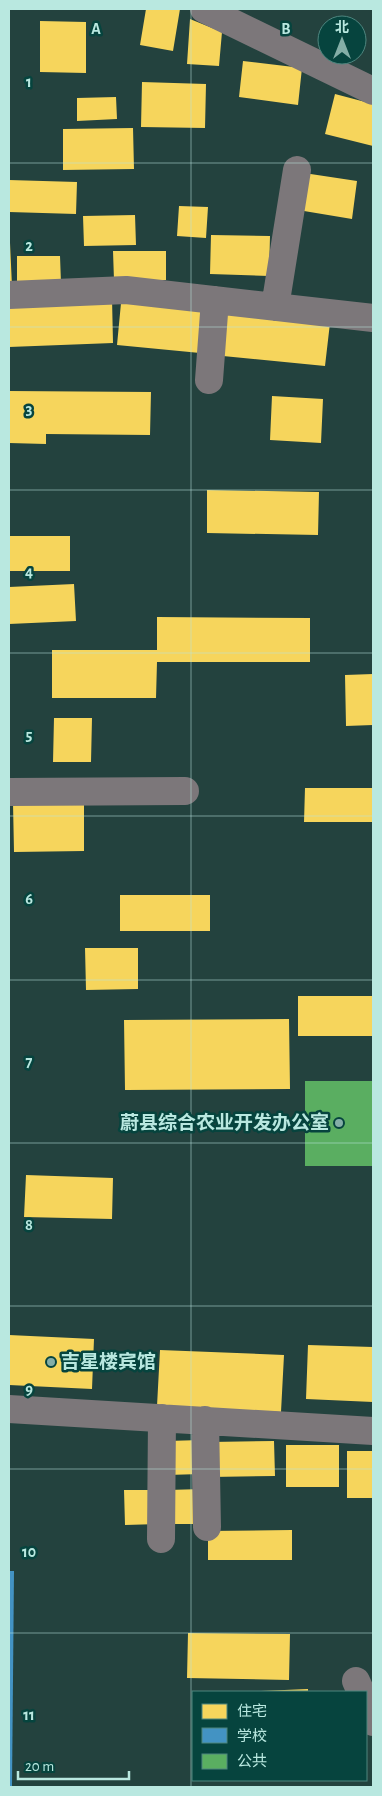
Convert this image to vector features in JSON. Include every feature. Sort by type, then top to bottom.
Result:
[{"type":"street","points":[[204,9],[373,91]]},
{"type":"street","points":[[275,307],[297,170]]},
{"type":"street","points":[[9,295],[126,290],[373,318]]},
{"type":"street","points":[[209,380],[215,300]]},
{"type":"street","points":[[9,792],[185,791]]},
{"type":"street","points":[[9,1409],[373,1431]]},
{"type":"street","points":[[161,1539],[162,1418]]},
{"type":"street","points":[[205,1420],[207,1527]]},
{"type":"street","points":[[367,1707],[373,1722]]},
{"type":"building: 住宅","points":[[146,9],[180,9],[173,51],[140,45]]},
{"type":"building: 住宅","points":[[190,19],[222,32],[219,66],[187,64]]},
{"type":"building: 住宅","points":[[40,21],[86,22],[86,73],[40,72]]},
{"type":"building: 住宅","points":[[243,61],[302,68],[298,105],[239,97]]},
{"type":"building: 住宅","points":[[142,82],[206,84],[205,128],[141,127]]},
{"type":"building: 住宅","points":[[335,94],[373,104],[373,146],[325,134]]},
{"type":"building: 住宅","points":[[116,97],[117,119],[77,121],[77,98]]},
{"type":"building: 住宅","points":[[133,128],[134,169],[63,170],[63,129]]},
{"type":"building: 住宅","points":[[304,173],[357,181],[352,219],[298,210]]},
{"type":"building: 住宅","points":[[9,180],[77,182],[76,214],[9,212]]},
{"type":"building: 住宅","points":[[179,206],[208,207],[206,238],[177,236]]},
{"type":"building: 住宅","points":[[135,215],[136,245],[84,246],[83,216]]},
{"type":"building: 住宅","points":[[9,221],[12,286],[9,286]]},
{"type":"building: 住宅","points":[[211,235],[270,236],[269,276],[210,274]]},
{"type":"building: 住宅","points":[[113,251],[166,251],[166,280],[114,280]]},
{"type":"building: 住宅","points":[[17,256],[60,256],[61,283],[17,283]]},
{"type":"building: 住宅","points":[[112,298],[113,343],[9,347],[9,302]]},
{"type":"building: 住宅","points":[[121,303],[204,310],[200,353],[117,345]]},
{"type":"building: 住宅","points":[[227,313],[330,323],[325,366],[223,356]]},
{"type":"building: 住宅","points":[[9,391],[151,392],[150,435],[46,434],[46,444],[9,443]]},
{"type":"building: 住宅","points":[[272,396],[323,399],[321,443],[270,440]]},
{"type":"building: 住宅","points":[[207,490],[319,492],[318,535],[207,533]]},
{"type":"building: 住宅","points":[[9,536],[70,536],[70,571],[9,571]]},
{"type":"building: 住宅","points":[[74,584],[76,621],[9,624],[9,587]]},
{"type":"building: 住宅","points":[[157,617],[310,618],[310,662],[157,662],[156,698],[52,698],[52,650],[157,650]]},
{"type":"building: 住宅","points":[[373,674],[373,725],[346,726],[345,675]]},
{"type":"building: 住宅","points":[[54,718],[92,718],[91,762],[53,762]]},
{"type":"building: 住宅","points":[[305,788],[373,788],[373,822],[304,822]]},
{"type":"building: 住宅","points":[[84,802],[84,851],[14,852],[13,803]]},
{"type":"building: 住宅","points":[[120,895],[210,895],[210,931],[120,931]]},
{"type":"building: 住宅","points":[[85,948],[138,948],[138,989],[86,990]]},
{"type":"building: 住宅","points":[[298,996],[373,996],[373,1036],[298,1036]]},
{"type":"building: 住宅","points":[[289,1019],[290,1089],[125,1090],[124,1020]]},
{"type":"building: 住宅","points":[[26,1175],[113,1178],[112,1219],[24,1217]]},
{"type":"building: 住宅","name":"吉星楼宾馆","points":[[9,1335],[94,1339],[92,1389],[9,1385]]},
{"type":"building: 住宅","points":[[308,1345],[373,1347],[373,1402],[306,1399]]},
{"type":"building: 住宅","points":[[160,1350],[284,1355],[281,1412],[157,1406]]},
{"type":"building: 住宅","points":[[201,1440],[201,1474],[167,1475],[167,1441]]},
{"type":"building: 住宅","points":[[274,1441],[275,1476],[210,1477],[210,1442]]},
{"type":"building: 住宅","points":[[286,1445],[339,1445],[339,1487],[286,1487]]},
{"type":"building: 住宅","points":[[347,1451],[373,1451],[373,1498],[347,1498]]},
{"type":"building: 住宅","points":[[202,1489],[203,1524],[168,1524],[168,1490]]},
{"type":"building: 住宅","points":[[124,1490],[159,1490],[159,1524],[125,1525]]},
{"type":"building: 住宅","points":[[292,1530],[292,1560],[208,1560],[208,1531]]},
{"type":"building: 住宅","points":[[188,1633],[290,1634],[289,1680],[187,1678]]},
{"type":"building: 住宅","points":[[308,1689],[308,1691],[261,1691]]},
{"type":"building: 学校","points":[[9,1571],[14,1571],[12,1787],[9,1787]]},
{"type":"building: 公共","name":"蔚县综合农业开发办公室","points":[[305,1081],[373,1081],[373,1166],[305,1166]]},
{"type":"place","name":"蔚县综合农业开发办公室","points":[[339,1123]]},
{"type":"place","name":"吉星楼宾馆","points":[[51,1362]]}]
